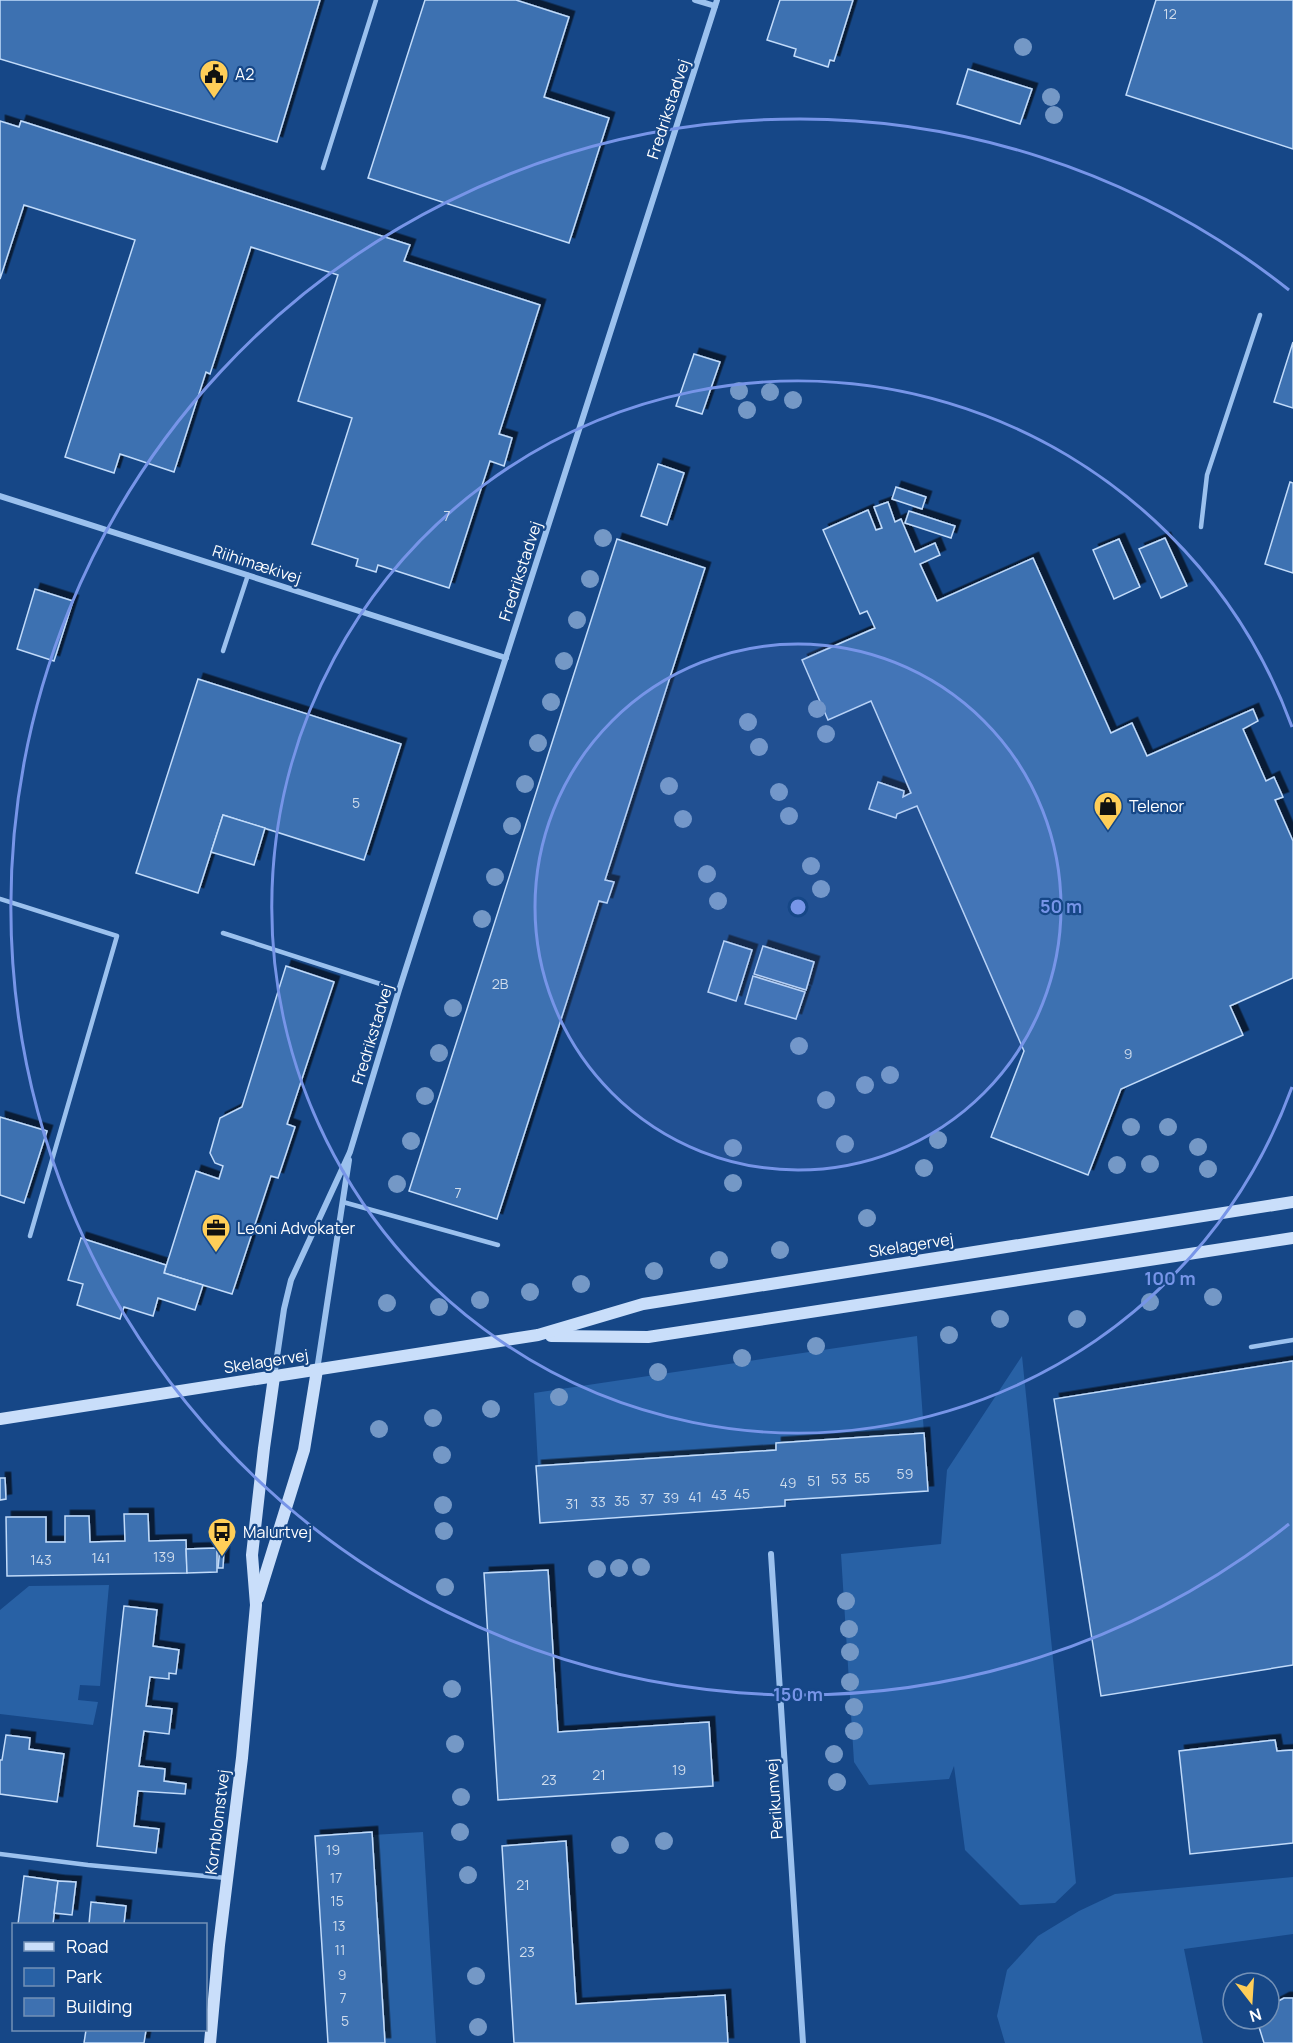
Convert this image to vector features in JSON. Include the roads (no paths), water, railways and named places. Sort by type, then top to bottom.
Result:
[{"type":"street","points":[[695,0],[716,3]]},
{"type":"street","name":"Fredrikstadvej","points":[[274,1377],[284,1309],[291,1280],[350,1152],[399,990],[716,3]]},
{"type":"street","name":"Riihimækivej","points":[[0,496],[506,658]]},
{"type":"street","name":"Fredrikstadvej","points":[[317,1370],[350,1152]]},
{"type":"street","name":"Skelagervej","points":[[0,1419],[537,1335],[643,1304],[1293,1202]]},
{"type":"street","name":"Skelagervej","points":[[537,1335],[648,1337],[1293,1238]]},
{"type":"street","name":"Kornblomstvej","points":[[256,1605],[304,1450],[317,1370]]},
{"type":"street","name":"Kornblomstvej","points":[[210,2043],[226,1878],[242,1758],[256,1605],[252,1555],[274,1377]]},
{"type":"street","name":"Perikumvej","points":[[771,1554],[803,2043]]},
{"type":"lane","points":[[323,168],[376,0]]},
{"type":"lane","points":[[1201,527],[1207,475],[1260,315]]},
{"type":"lane","points":[[223,651],[248,575]]},
{"type":"lane","points":[[0,899],[117,936],[30,1236]]},
{"type":"lane","points":[[224,933],[399,990]]},
{"type":"lane","points":[[343,1202],[498,1245]]},
{"type":"lane","points":[[1251,1347],[1293,1341]]},
{"type":"lane","points":[[0,1854],[226,1878]]},
{"type":"place","name":"A2","points":[[214,100]]},
{"type":"place","name":"Telenor","points":[[1108,832]]},
{"type":"place","name":"Leoni Advokater","points":[[216,1254]]},
{"type":"place","name":"Malurtvej","points":[[222,1558]]}]
